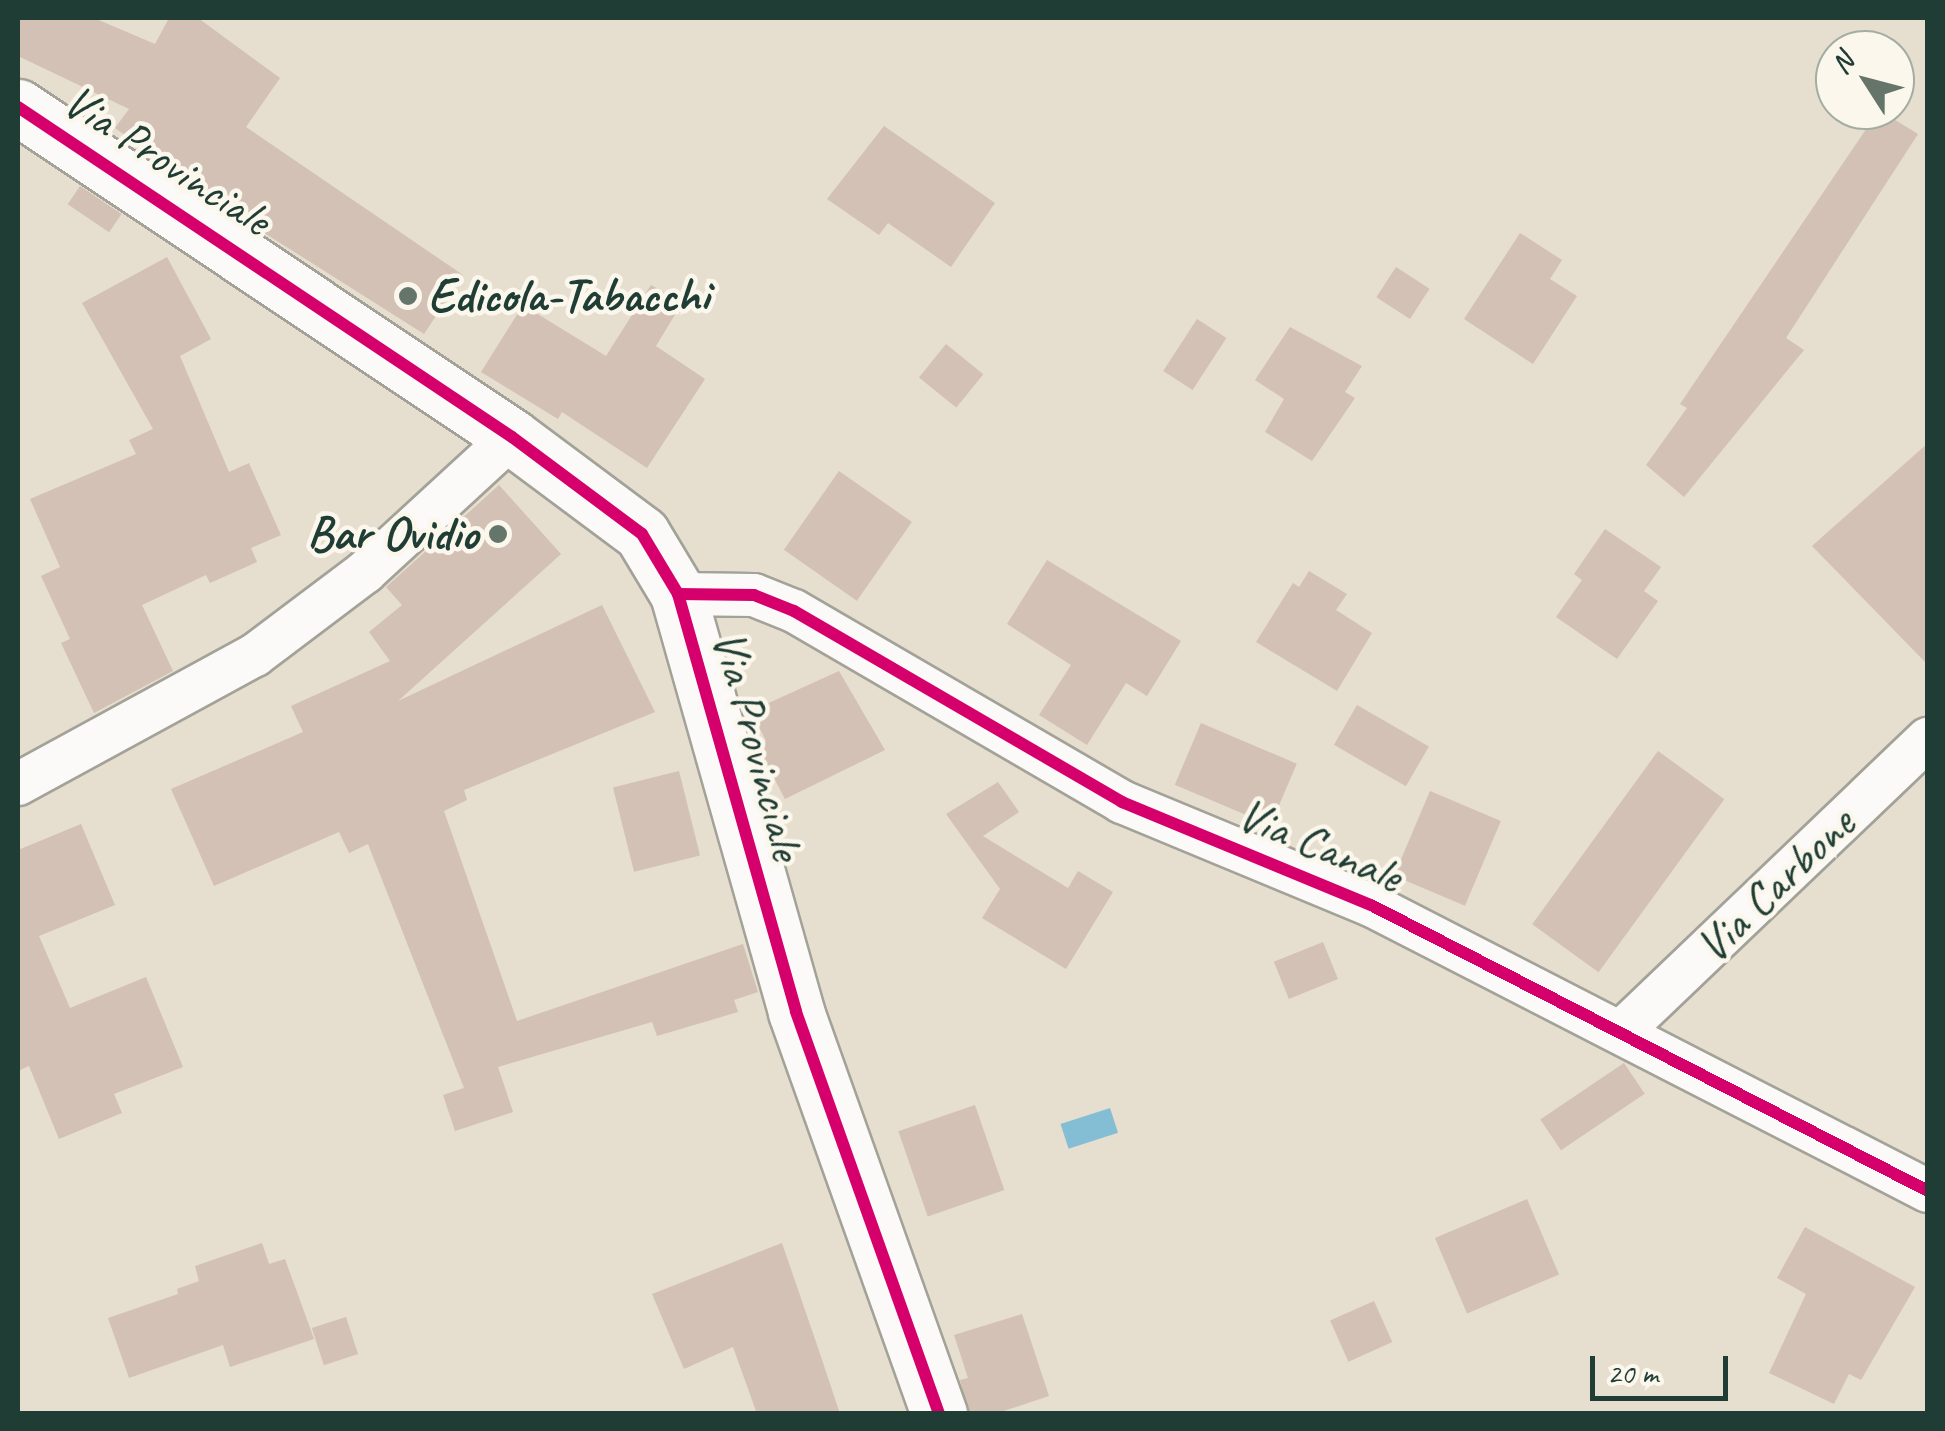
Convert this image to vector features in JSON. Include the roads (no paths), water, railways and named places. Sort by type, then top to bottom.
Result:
[{"type":"street","name":"Via Provinciale","points":[[18,107],[512,437],[622,515],[642,534],[678,594],[790,994],[939,1414]]},
{"type":"street","points":[[18,784],[255,655],[366,572],[512,437]]},
{"type":"street","name":"Via Canale","points":[[678,594],[754,595],[794,611],[1122,802],[1371,905],[1928,1192]]},
{"type":"street","name":"Via Carbone","points":[[1622,1031],[1928,739]]},
{"type":"water","points":[[1110,1108],[1118,1133],[1069,1149],[1061,1124]]},
{"type":"place","name":"Edicola-Tabacchi","points":[[408,296]]},
{"type":"place","name":"Bar Ovidio","points":[[498,534]]}]
